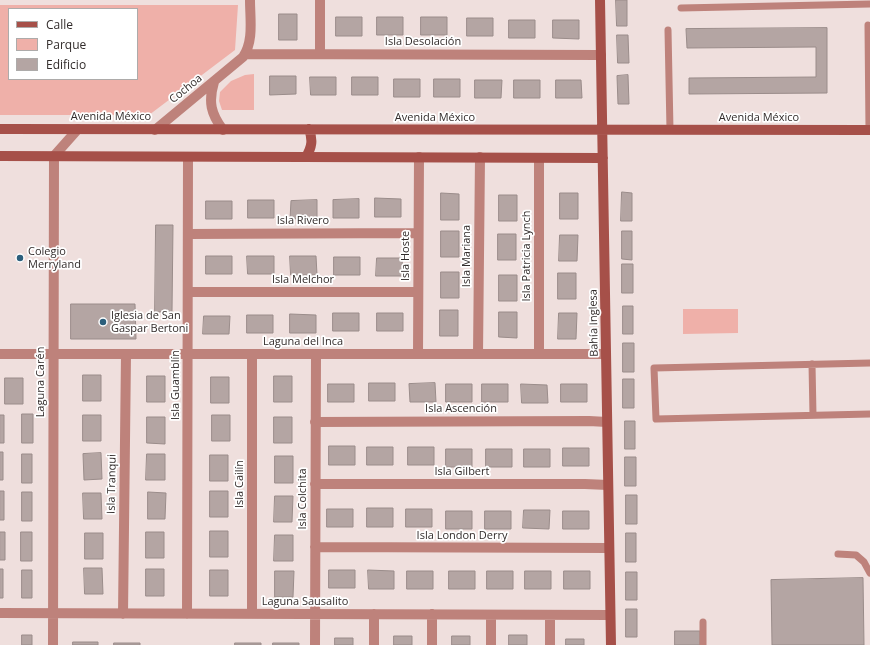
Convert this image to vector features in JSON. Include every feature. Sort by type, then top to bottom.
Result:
[{"type":"street","points":[[246,54],[250,40],[250,0]]},
{"type":"street","points":[[320,0],[320,54]]},
{"type":"street","name":"Bahía Inglesa","points":[[600,0],[611,645]]},
{"type":"street","name":"Isla Desolación","points":[[246,54],[601,55]]},
{"type":"street","name":"Cochoa","points":[[155,130],[240,61],[246,54]]},
{"type":"street","name":"Cochoa","points":[[214,82],[210,97],[211,105],[217,122],[223,130]]},
{"type":"street","name":"Avenida México","points":[[0,129],[870,130]]},
{"type":"street","points":[[54,156],[78,129]]},
{"type":"street","points":[[306,157],[312,144],[312,137],[309,129]]},
{"type":"street","points":[[0,156],[603,158]]},
{"type":"street","name":"Laguna Carén","points":[[53,645],[54,156]]},
{"type":"street","name":"Isla Guamblín","points":[[187,614],[188,157]]},
{"type":"street","name":"Isla Hoste","points":[[418,157],[418,354]]},
{"type":"street","name":"Isla Mariana","points":[[478,354],[480,158]]},
{"type":"street","name":"Isla Patricia Lynch","points":[[539,158],[539,354]]},
{"type":"street","name":"Isla Rivero","points":[[188,234],[418,233]]},
{"type":"street","name":"Isla Melchor","points":[[188,292],[418,292]]},
{"type":"street","name":"Laguna del Inca","points":[[0,354],[606,354]]},
{"type":"street","name":"Isla Tranqui","points":[[123,614],[126,354]]},
{"type":"street","name":"Isla Cailín","points":[[252,354],[252,614]]},
{"type":"street","name":"Isla Colchita","points":[[315,645],[316,354]]},
{"type":"street","name":"Isla Ascención","points":[[316,422],[607,422]]},
{"type":"street","name":"Isla Gilbert","points":[[315,484],[608,485]]},
{"type":"street","name":"Isla London Derry","points":[[315,547],[609,548]]},
{"type":"street","name":"Laguna Sausalito","points":[[0,613],[610,615]]},
{"type":"street","points":[[374,614],[374,645]]},
{"type":"street","points":[[432,614],[432,645]]},
{"type":"street","points":[[491,615],[491,645]]},
{"type":"street","points":[[550,615],[550,645]]},
{"type":"lane","points":[[681,8],[870,4]]},
{"type":"lane","points":[[868,25],[870,130]]},
{"type":"lane","points":[[668,30],[670,130]]},
{"type":"lane","points":[[870,363],[654,368],[656,419],[870,414]]},
{"type":"lane","points":[[812,364],[813,415]]},
{"type":"lane","points":[[838,554],[856,555],[864,562],[870,573]]},
{"type":"lane","points":[[702,622],[703,645]]},
{"type":"green space","points":[[0,5],[238,5],[235,50],[149,115],[0,115]]},
{"type":"green space","points":[[254,74],[254,110],[222,110],[219,101],[220,92],[231,81],[245,75]]},
{"type":"green space","points":[[683,309],[738,309],[738,333],[683,334]]},
{"type":"building","points":[[616,0],[627,0],[627,26],[617,26]]},
{"type":"building","points":[[279,14],[297,14],[297,40],[279,40]]},
{"type":"building","points":[[336,17],[362,17],[362,36],[336,36]]},
{"type":"building","points":[[377,17],[403,17],[403,35],[377,35]]},
{"type":"building","points":[[421,17],[447,17],[447,35],[421,35]]},
{"type":"building","points":[[467,18],[493,18],[493,36],[467,36]]},
{"type":"building","points":[[509,20],[535,20],[535,38],[509,38]]},
{"type":"building","points":[[553,20],[579,20],[579,39],[553,38]]},
{"type":"building","points":[[827,28],[827,93],[689,94],[689,78],[816,77],[816,47],[687,48],[686,29]]},
{"type":"building","points":[[617,35],[628,35],[629,63],[618,63]]},
{"type":"building","points":[[628,75],[629,104],[618,104],[617,76]]},
{"type":"building","points":[[270,76],[296,76],[296,94],[270,95]]},
{"type":"building","points":[[310,77],[336,77],[336,95],[311,95]]},
{"type":"building","points":[[352,77],[378,77],[378,95],[352,95]]},
{"type":"building","points":[[394,79],[420,79],[420,97],[394,97]]},
{"type":"building","points":[[434,79],[460,79],[460,97],[434,97]]},
{"type":"building","points":[[475,80],[502,80],[501,98],[475,98]]},
{"type":"building","points":[[514,80],[540,80],[540,98],[514,98]]},
{"type":"building","points":[[556,80],[581,80],[582,98],[556,98]]},
{"type":"building","points":[[622,192],[632,193],[632,221],[621,221]]},
{"type":"building","points":[[441,193],[459,194],[459,220],[441,220]]},
{"type":"building","points":[[560,193],[578,193],[578,219],[560,219]]},
{"type":"building","points":[[499,195],[517,195],[517,221],[499,221]]},
{"type":"building","points":[[375,198],[401,199],[401,217],[375,217]]},
{"type":"building","points":[[359,199],[359,218],[333,218],[333,200]]},
{"type":"building","points":[[248,200],[274,200],[274,218],[248,218]]},
{"type":"building","points":[[317,200],[317,218],[290,219],[291,201]]},
{"type":"building","points":[[206,201],[232,201],[232,219],[206,219]]},
{"type":"building","points":[[156,225],[173,225],[172,312],[155,312]]},
{"type":"building","points":[[441,231],[459,231],[459,257],[441,257]]},
{"type":"building","points":[[622,231],[632,231],[632,260],[622,259]]},
{"type":"building","points":[[498,234],[516,234],[516,260],[498,260]]},
{"type":"building","points":[[560,235],[578,235],[577,261],[559,261]]},
{"type":"building","points":[[206,256],[232,256],[232,274],[206,274]]},
{"type":"building","points":[[247,256],[274,256],[274,274],[248,274]]},
{"type":"building","points":[[290,256],[316,256],[317,275],[291,275]]},
{"type":"building","points":[[334,257],[360,257],[360,275],[334,275]]},
{"type":"building","points":[[377,258],[402,258],[403,276],[376,276]]},
{"type":"building","points":[[622,264],[633,264],[633,293],[622,293]]},
{"type":"building","points":[[441,272],[459,272],[459,298],[441,298]]},
{"type":"building","points":[[558,273],[576,273],[576,299],[558,299]]},
{"type":"building","points":[[499,275],[517,275],[517,301],[499,301]]},
{"type":"building","name":"Iglesia de San Gaspar Bertoni","points":[[71,304],[135,304],[136,339],[71,339]]},
{"type":"building","points":[[623,306],[633,306],[633,334],[623,334]]},
{"type":"building","points":[[440,310],[458,310],[458,336],[440,336]]},
{"type":"building","points":[[499,312],[517,312],[517,338],[499,337]]},
{"type":"building","points":[[333,313],[359,313],[359,331],[333,331]]},
{"type":"building","points":[[377,313],[403,313],[403,331],[377,331]]},
{"type":"building","points":[[559,313],[577,313],[576,339],[558,339]]},
{"type":"building","points":[[290,314],[316,315],[316,333],[290,333]]},
{"type":"building","points":[[247,315],[273,315],[273,333],[247,333]]},
{"type":"building","points":[[204,316],[230,316],[229,334],[203,334]]},
{"type":"building","points":[[623,343],[634,343],[634,372],[623,372]]},
{"type":"building","points":[[83,375],[101,375],[101,401],[83,401]]},
{"type":"building","points":[[147,376],[165,376],[165,402],[147,402]]},
{"type":"building","points":[[274,376],[292,376],[292,402],[274,402]]},
{"type":"building","points":[[211,377],[229,377],[229,403],[211,403]]},
{"type":"building","points":[[5,378],[23,378],[23,404],[5,404]]},
{"type":"building","points":[[623,379],[634,379],[634,408],[623,408]]},
{"type":"building","points":[[369,383],[395,383],[395,401],[369,401]]},
{"type":"building","points":[[435,383],[436,402],[410,402],[409,384]]},
{"type":"building","points":[[328,384],[354,384],[354,402],[328,402]]},
{"type":"building","points":[[446,384],[472,384],[472,402],[446,402]]},
{"type":"building","points":[[482,384],[508,384],[508,402],[482,402]]},
{"type":"building","points":[[521,384],[547,385],[548,403],[522,403]]},
{"type":"building","points":[[561,384],[587,384],[587,402],[561,402]]},
{"type":"building","points":[[22,414],[33,414],[33,443],[22,443]]},
{"type":"building","points":[[0,415],[4,415],[4,443],[0,443]]},
{"type":"building","points":[[83,415],[101,415],[101,441],[83,441]]},
{"type":"building","points":[[212,415],[230,415],[230,441],[212,441]]},
{"type":"building","points":[[147,417],[165,417],[165,444],[147,443]]},
{"type":"building","points":[[274,417],[292,417],[292,443],[274,443]]},
{"type":"building","points":[[625,421],[635,421],[635,449],[625,449]]},
{"type":"building","points":[[329,446],[355,446],[355,465],[329,465]]},
{"type":"building","points":[[367,447],[393,447],[393,465],[367,465]]},
{"type":"building","points":[[408,447],[434,447],[434,465],[408,465]]},
{"type":"building","points":[[563,448],[589,448],[589,466],[563,466]]},
{"type":"building","points":[[446,449],[472,449],[472,467],[446,467]]},
{"type":"building","points":[[486,449],[512,449],[512,467],[486,467]]},
{"type":"building","points":[[524,449],[550,449],[550,467],[524,467]]},
{"type":"building","points":[[0,452],[3,452],[3,480],[0,480]]},
{"type":"building","points":[[101,453],[102,479],[84,480],[83,454]]},
{"type":"building","points":[[22,454],[32,454],[32,483],[22,483]]},
{"type":"building","points":[[147,454],[165,454],[165,480],[146,480]]},
{"type":"building","points":[[210,455],[228,455],[228,481],[210,481]]},
{"type":"building","points":[[275,456],[293,456],[293,483],[275,483]]},
{"type":"building","points":[[625,457],[636,457],[636,486],[625,486]]},
{"type":"building","points":[[0,491],[4,491],[4,520],[0,520]]},
{"type":"building","points":[[210,491],[228,491],[228,517],[210,517]]},
{"type":"building","points":[[22,492],[32,492],[32,521],[22,521]]},
{"type":"building","points":[[148,492],[166,493],[165,519],[148,519]]},
{"type":"building","points":[[83,493],[101,493],[102,519],[84,519]]},
{"type":"building","points":[[626,495],[637,495],[637,524],[626,524]]},
{"type":"building","points":[[275,496],[293,496],[292,522],[274,522]]},
{"type":"building","points":[[367,508],[393,508],[393,527],[367,527]]},
{"type":"building","points":[[327,509],[353,509],[353,527],[327,527]]},
{"type":"building","points":[[406,509],[432,509],[432,527],[406,527]]},
{"type":"building","points":[[524,510],[550,510],[549,529],[523,528]]},
{"type":"building","points":[[446,511],[472,511],[472,529],[446,529]]},
{"type":"building","points":[[485,511],[511,511],[511,529],[485,529]]},
{"type":"building","points":[[563,511],[589,511],[589,529],[563,529]]},
{"type":"building","points":[[210,531],[228,531],[228,557],[210,557]]},
{"type":"building","points":[[0,532],[5,532],[5,560],[0,560]]},
{"type":"building","points":[[21,532],[32,532],[32,561],[21,561]]},
{"type":"building","points":[[146,532],[164,532],[164,558],[146,558]]},
{"type":"building","points":[[85,533],[103,533],[103,559],[85,559]]},
{"type":"building","points":[[626,533],[636,533],[636,562],[626,562]]},
{"type":"building","points":[[275,535],[293,535],[293,561],[274,561]]},
{"type":"building","points":[[84,568],[102,568],[103,594],[85,594]]},
{"type":"building","points":[[0,569],[3,569],[3,598],[0,598]]},
{"type":"building","points":[[146,569],[164,569],[164,596],[146,596]]},
{"type":"building","points":[[22,570],[32,570],[32,598],[22,598]]},
{"type":"building","points":[[210,570],[228,570],[228,596],[210,596]]},
{"type":"building","points":[[329,570],[355,570],[355,588],[329,588]]},
{"type":"building","points":[[368,570],[394,571],[394,589],[369,589]]},
{"type":"building","points":[[275,571],[294,571],[293,597],[275,597]]},
{"type":"building","points":[[407,571],[433,571],[433,589],[407,589]]},
{"type":"building","points":[[449,571],[475,571],[475,589],[449,589]]},
{"type":"building","points":[[487,571],[513,571],[513,589],[487,589]]},
{"type":"building","points":[[525,571],[551,571],[551,589],[525,589]]},
{"type":"building","points":[[564,571],[590,571],[590,589],[564,589]]},
{"type":"building","points":[[626,572],[637,572],[637,600],[626,600]]},
{"type":"building","points":[[863,578],[864,645],[772,645],[771,580]]},
{"type":"building","points":[[626,609],[637,609],[637,637],[626,637]]},
{"type":"building","points":[[675,631],[700,631],[700,645],[675,645]]},
{"type":"building","points":[[22,635],[32,635],[32,645],[22,645]]},
{"type":"building","points":[[509,635],[527,635],[527,645],[509,645]]},
{"type":"building","points":[[394,636],[412,636],[412,645],[394,645]]},
{"type":"building","points":[[452,636],[470,636],[470,645],[452,645]]},
{"type":"building","points":[[335,638],[353,638],[353,645],[335,645]]},
{"type":"building","points":[[566,639],[584,639],[584,645],[566,645]]},
{"type":"building","points":[[73,642],[98,642],[98,645],[73,645]]},
{"type":"building","points":[[114,643],[140,643],[140,645],[114,645]]},
{"type":"building","points":[[235,643],[261,643],[261,645],[235,645]]},
{"type":"building","points":[[273,643],[299,643],[299,645],[273,645]]},
{"type":"place","name":"Colegio Merryland","points":[[20,258]]},
{"type":"place","name":"Iglesia de San Gaspar Bertoni","points":[[103,322]]}]
